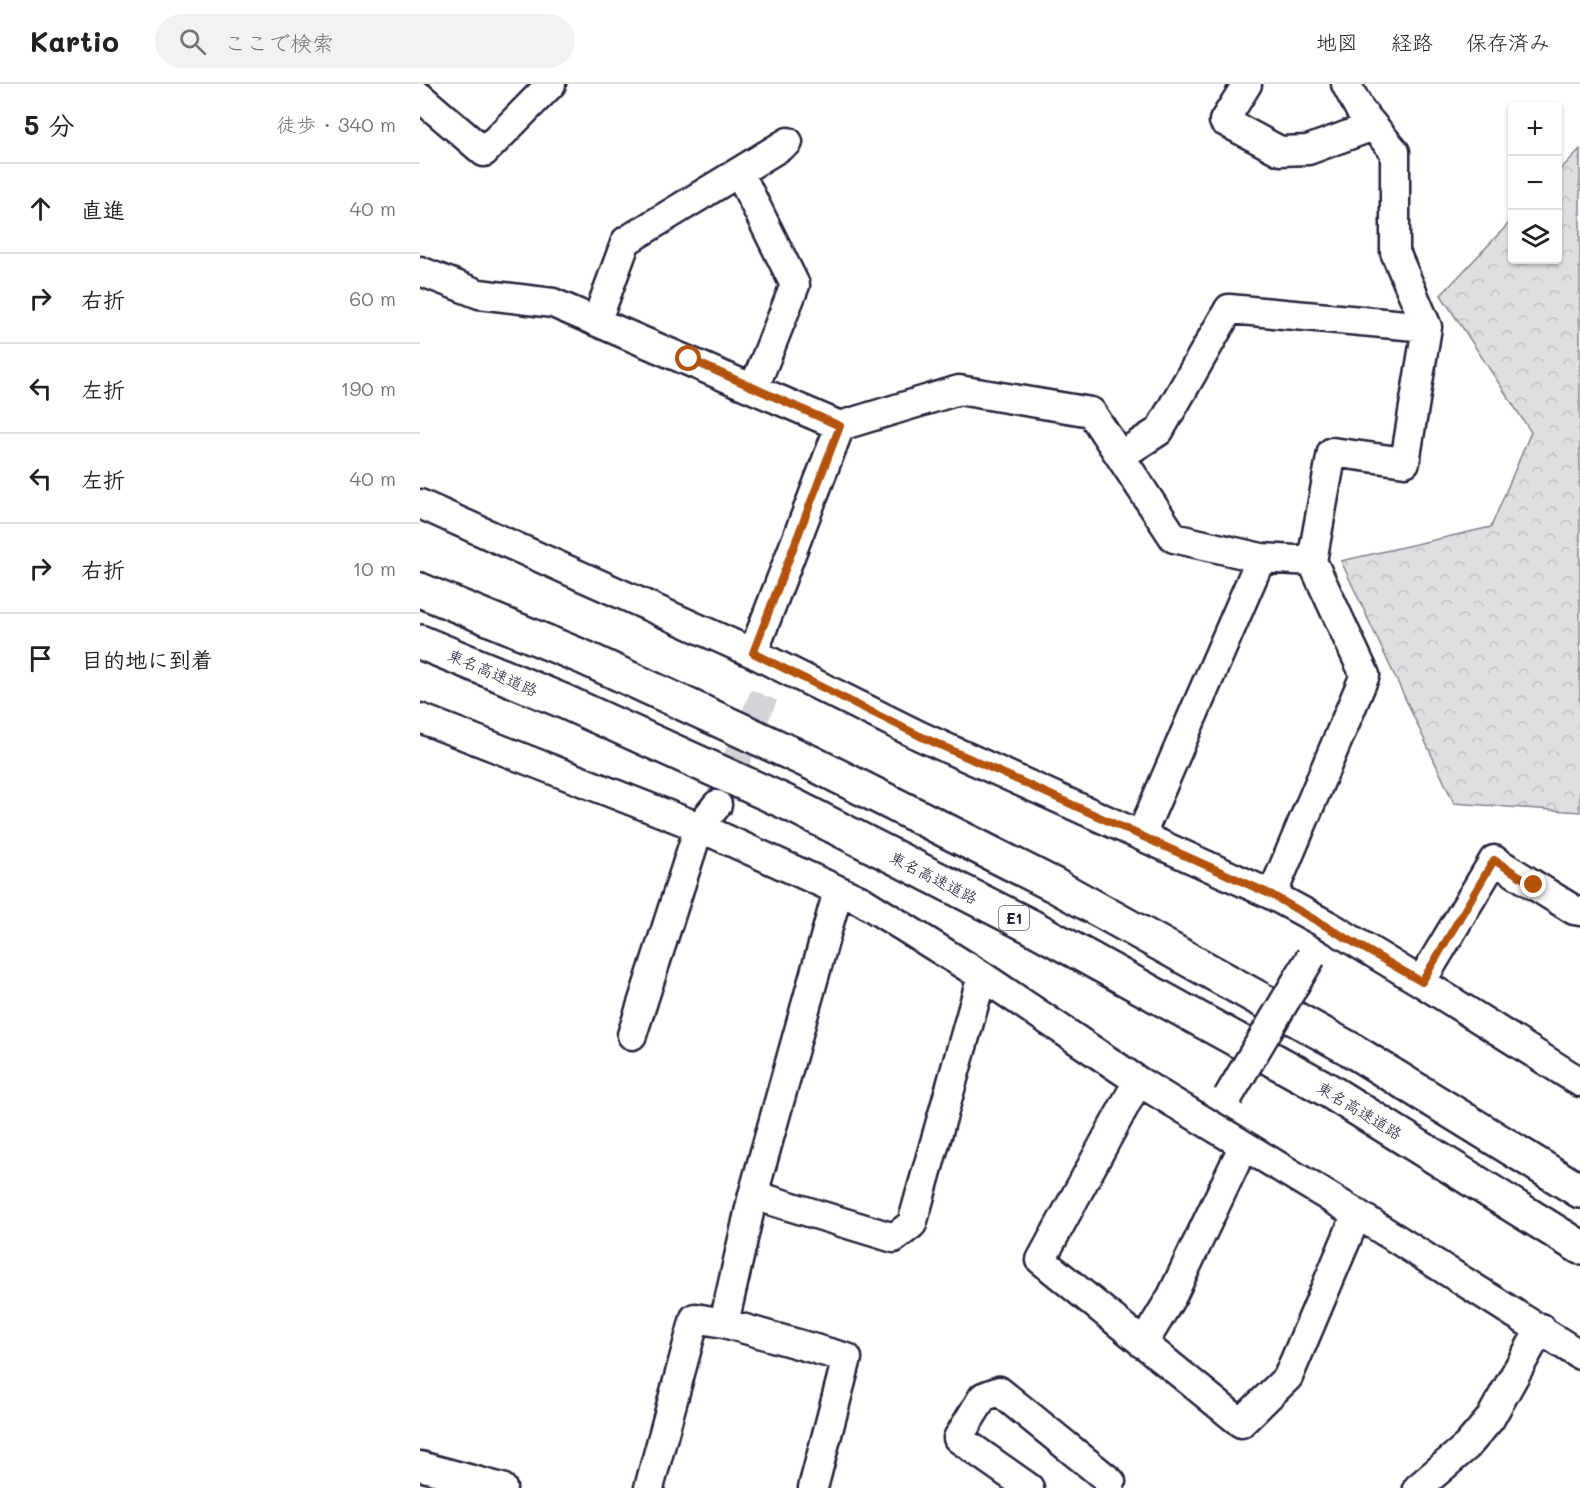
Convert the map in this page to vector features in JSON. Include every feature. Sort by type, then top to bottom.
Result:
[{"type":"highway","points":[[420,590],[585,658],[801,758],[1054,885],[1350,1049],[1580,1191]]},
{"type":"highway","name":"東名高速道路","points":[[420,642],[563,701],[792,805],[1032,927],[1326,1089],[1580,1247]]},
{"type":"street","points":[[420,97],[484,152],[551,84]]},
{"type":"street","points":[[1247,84],[1224,121],[1280,151],[1308,150],[1373,126]]},
{"type":"street","points":[[1272,895],[1365,675],[1312,561],[1332,452],[1405,462],[1427,327],[1395,252],[1395,152],[1360,110],[1346,84]]},
{"type":"street","points":[[597,320],[626,241],[788,142]]},
{"type":"street","points":[[739,172],[795,285],[754,388]]},
{"type":"street","points":[[420,272],[479,294],[553,303],[840,426],[959,390],[1091,412],[1174,538],[1262,558],[1312,561]]},
{"type":"street","points":[[1120,456],[1159,431],[1229,309],[1427,327]]},
{"type":"street","points":[[753,653],[840,426]]},
{"type":"street","points":[[420,504],[753,653],[776,676],[920,736],[1272,895],[1331,927],[1422,982],[1580,1082]]},
{"type":"street","points":[[1141,835],[1262,558]]},
{"type":"street","points":[[420,718],[699,827],[862,901],[982,976],[1138,1081],[1214,1125],[1243,1147],[1357,1214],[1580,1355]]},
{"type":"street","points":[[633,1035],[699,827],[717,805]]},
{"type":"street","points":[[1422,982],[1494,860],[1574,910],[1580,911]]},
{"type":"street","points":[[724,1323],[753,1195],[838,891]]},
{"type":"street","points":[[1214,1125],[1228,1096],[1331,927]]},
{"type":"street","points":[[753,1195],[894,1238],[912,1224],[982,976]]},
{"type":"street","points":[[1138,1081],[1041,1260],[1241,1423],[1288,1377],[1357,1214]]},
{"type":"street","points":[[1143,1344],[1172,1296],[1243,1147]]},
{"type":"street","points":[[649,1488],[695,1318],[724,1323],[848,1358],[813,1488]]},
{"type":"street","points":[[1426,1486],[1491,1419],[1540,1328]]},
{"type":"street","points":[[1029,1488],[958,1438],[983,1396],[999,1391],[1111,1482],[1108,1488]]},
{"type":"street","points":[[420,1466],[502,1488]]},
{"type":"green space","points":[[1580,149],[1580,812],[1454,803],[1341,561],[1491,527],[1531,432],[1441,295],[1508,224],[1508,264],[1562,264],[1562,168]]},
{"type":"tunnel","points":[[720,798],[769,684]]},
{"type":"route","points":[[689,359],[840,426],[753,653],[920,736],[1272,895],[1331,927],[1422,982],[1494,860],[1534,885]]}]
